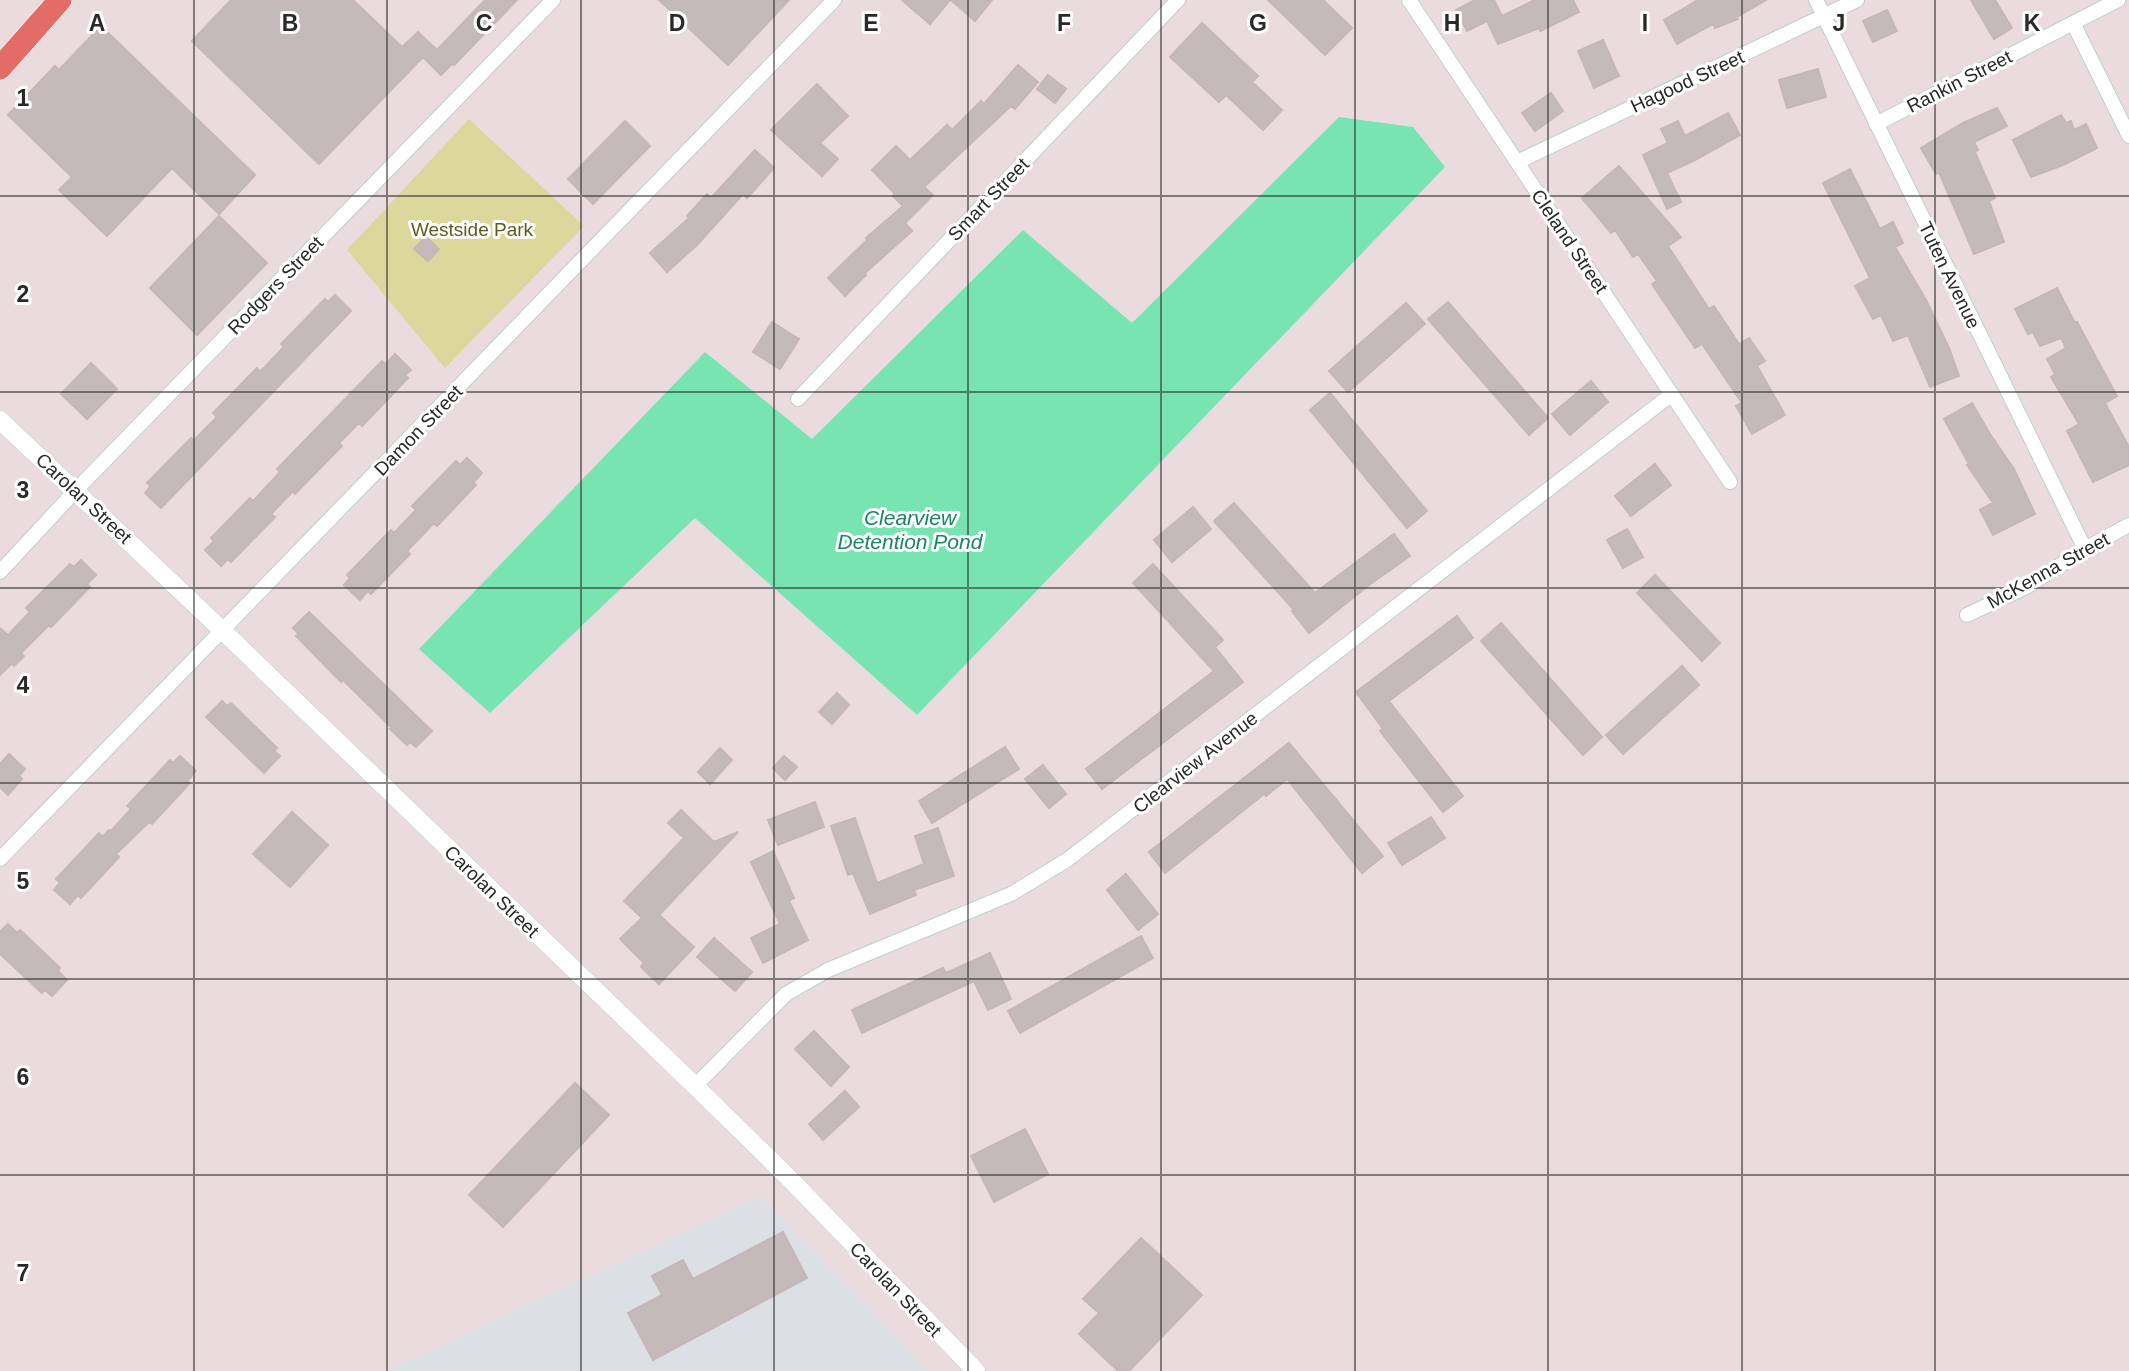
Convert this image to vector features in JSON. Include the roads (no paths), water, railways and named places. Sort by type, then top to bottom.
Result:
[{"type":"main road","points":[[0,68],[60,0]]},
{"type":"street","name":"Rodgers Street","points":[[0,572],[76,490],[553,0]]},
{"type":"street","name":"Damon Street","points":[[0,859],[834,0]]},
{"type":"street","name":"Smart Street","points":[[799,398],[1178,0]]},
{"type":"street","name":"Cleland Street","points":[[1409,0],[1730,482]]},
{"type":"street","name":"Tuten Avenue","points":[[1816,0],[2085,549]]},
{"type":"street","name":"Hagood Street","points":[[1517,162],[1857,0]]},
{"type":"street","name":"Rankin Street","points":[[1876,124],[2118,0]]},
{"type":"street","points":[[2073,23],[2129,136]]},
{"type":"street","name":"Clearview Avenue","points":[[695,1086],[786,994],[828,970],[1010,894],[1067,860],[1672,394]]},
{"type":"street","name":"Carolan Street","points":[[0,420],[695,1086],[787,1176],[976,1371]]},
{"type":"street","name":"McKenna Street","points":[[1967,615],[2028,586],[2085,549],[2129,525]]},
{"type":"water","name":"Clearview Detention Pond","points":[[1339,117],[1413,127],[1445,167],[917,715],[695,518],[490,713],[419,649],[705,352],[812,439],[1023,230],[1132,323]]},
{"type":"park label","name":"Westside Park","points":[[472,229]]}]
